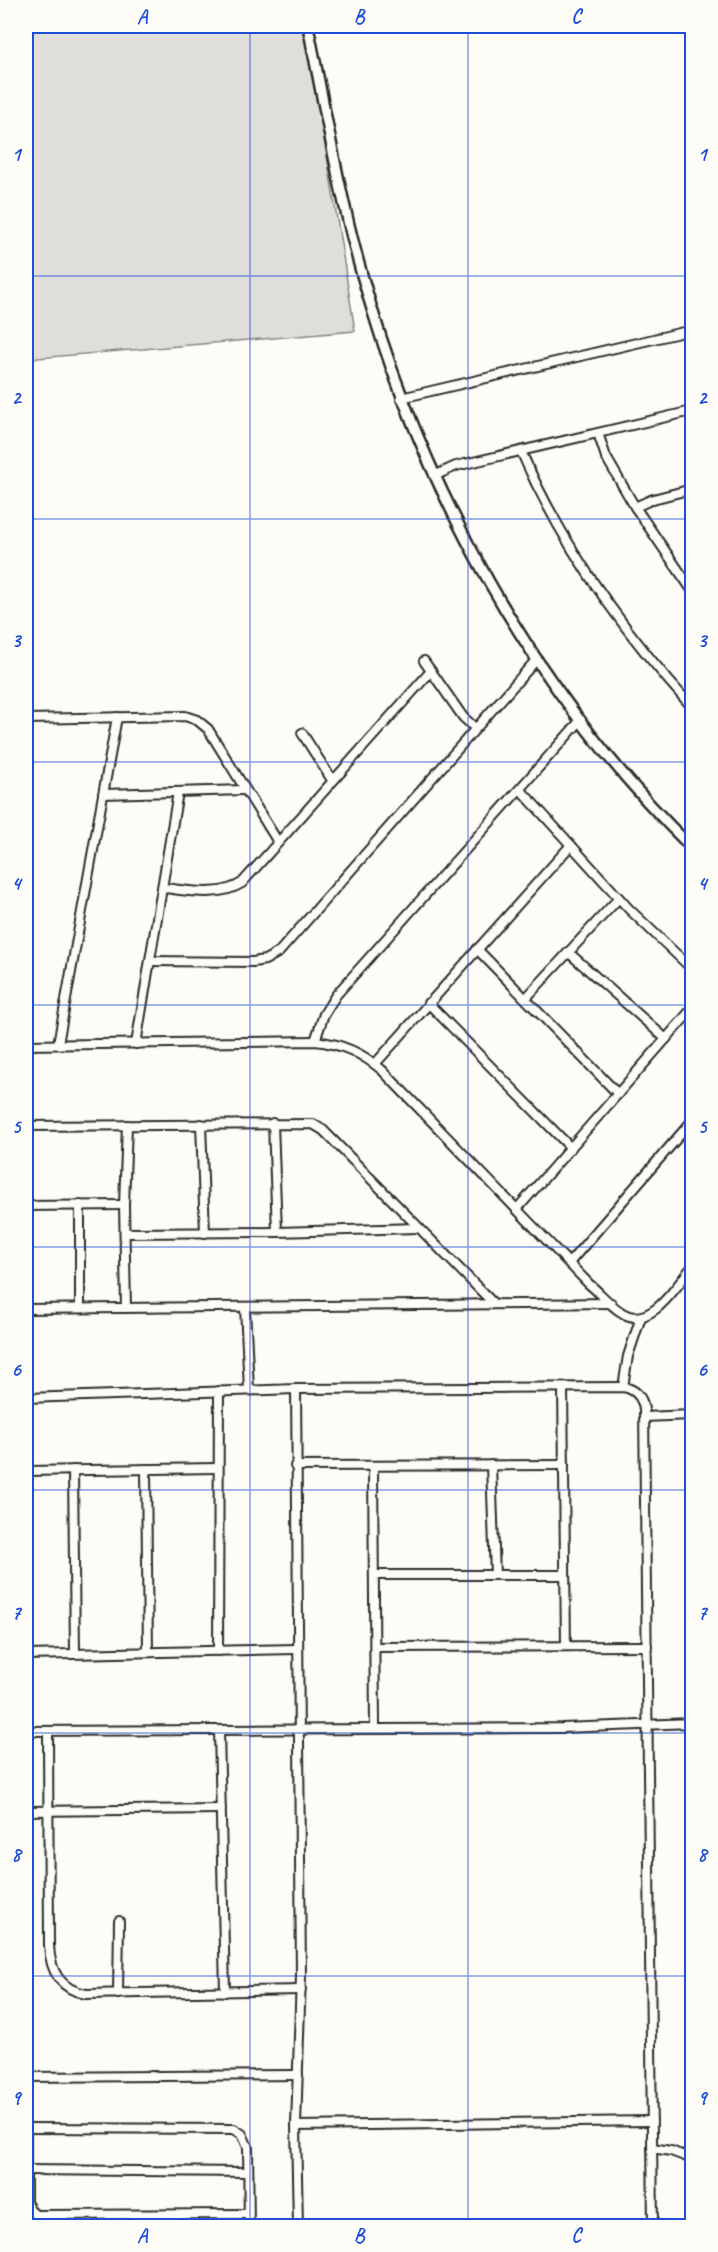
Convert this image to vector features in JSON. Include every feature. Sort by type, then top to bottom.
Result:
[{"type":"street","points":[[308,26],[353,244],[401,398],[434,476],[478,563],[537,659],[581,720],[639,791],[693,848]]},
{"type":"street","points":[[401,398],[693,330]]},
{"type":"street","points":[[434,476],[456,466],[693,411]]},
{"type":"street","points":[[597,433],[610,465],[635,507],[693,590]]},
{"type":"street","points":[[521,451],[544,501],[593,582],[638,643],[693,707]]},
{"type":"street","points":[[635,507],[653,499],[693,489]]},
{"type":"street","points":[[150,962],[253,962],[275,955],[537,659]]},
{"type":"street","points":[[424,661],[463,717],[475,728]]},
{"type":"street","points":[[162,888],[217,892],[229,890],[248,878],[332,780],[431,671]]},
{"type":"street","points":[[26,719],[185,716],[197,720],[208,729],[278,842]]},
{"type":"street","points":[[58,1044],[117,717]]},
{"type":"street","points":[[315,1041],[324,1014],[336,995],[581,720]]},
{"type":"street","points":[[302,733],[332,780]]},
{"type":"street","points":[[520,789],[648,929],[693,969]]},
{"type":"street","points":[[103,794],[245,790]]},
{"type":"street","points":[[136,1044],[178,792]]},
{"type":"street","points":[[375,1064],[571,845]]},
{"type":"street","points":[[526,998],[619,898]]},
{"type":"street","points":[[477,949],[618,1094]]},
{"type":"street","points":[[568,952],[666,1039]]},
{"type":"street","points":[[428,1003],[571,1148]]},
{"type":"street","points":[[517,1209],[693,1009]]},
{"type":"street","points":[[26,1045],[315,1041],[348,1048],[375,1064],[569,1263],[624,1314],[641,1317],[649,1315],[658,1308],[693,1267]]},
{"type":"street","points":[[569,1263],[693,1121]]},
{"type":"street","points":[[273,1123],[277,1232]]},
{"type":"street","points":[[201,1124],[205,1233]]},
{"type":"street","points":[[26,1126],[313,1124],[323,1130],[494,1304]]},
{"type":"street","points":[[126,1308],[124,1205],[127,1125]]},
{"type":"street","points":[[80,1205],[81,1308]]},
{"type":"street","points":[[26,1206],[124,1205]]},
{"type":"street","points":[[126,1233],[418,1228]]},
{"type":"street","points":[[26,1309],[610,1303]]},
{"type":"street","points":[[245,1307],[249,1390]]},
{"type":"street","points":[[622,1387],[628,1356],[641,1317]]},
{"type":"street","points":[[26,1398],[296,1389],[622,1387],[634,1391],[640,1397],[644,1417],[648,1646],[653,2226]]},
{"type":"street","points":[[563,1388],[566,1646]]},
{"type":"street","points":[[296,1389],[301,1990],[296,2126],[298,2226]]},
{"type":"street","points":[[218,1650],[219,1391]]},
{"type":"street","points":[[644,1417],[693,1415]]},
{"type":"street","points":[[491,1465],[495,1575]]},
{"type":"street","points":[[295,1466],[564,1465]]},
{"type":"street","points":[[374,1466],[375,1729]]},
{"type":"street","points":[[26,1471],[217,1468]]},
{"type":"street","points":[[146,1469],[148,1652]]},
{"type":"street","points":[[73,1470],[75,1654]]},
{"type":"street","points":[[374,1575],[565,1575]]},
{"type":"street","points":[[375,1647],[648,1646]]},
{"type":"street","points":[[26,1655],[297,1649]]},
{"type":"street","points":[[26,1731],[562,1728],[693,1723]]},
{"type":"street","points":[[48,1731],[49,1945],[52,1968],[60,1981],[71,1990],[86,1994],[301,1990]]},
{"type":"street","points":[[219,1731],[225,1992]]},
{"type":"street","points":[[26,1811],[221,1809]]},
{"type":"street","points":[[118,1994],[119,1921]]},
{"type":"street","points":[[26,2077],[298,2075]]},
{"type":"street","points":[[296,2126],[652,2121]]},
{"type":"street","points":[[249,2214],[40,2216],[27,2206],[26,2128],[234,2129],[242,2134],[247,2142],[248,2172],[249,2214],[249,2226]]},
{"type":"street","points":[[652,2148],[672,2151],[693,2159]]},
{"type":"street","points":[[26,2170],[248,2172]]},
{"type":"shaded area","points":[[26,26],[304,26],[355,331],[26,359]]}]
